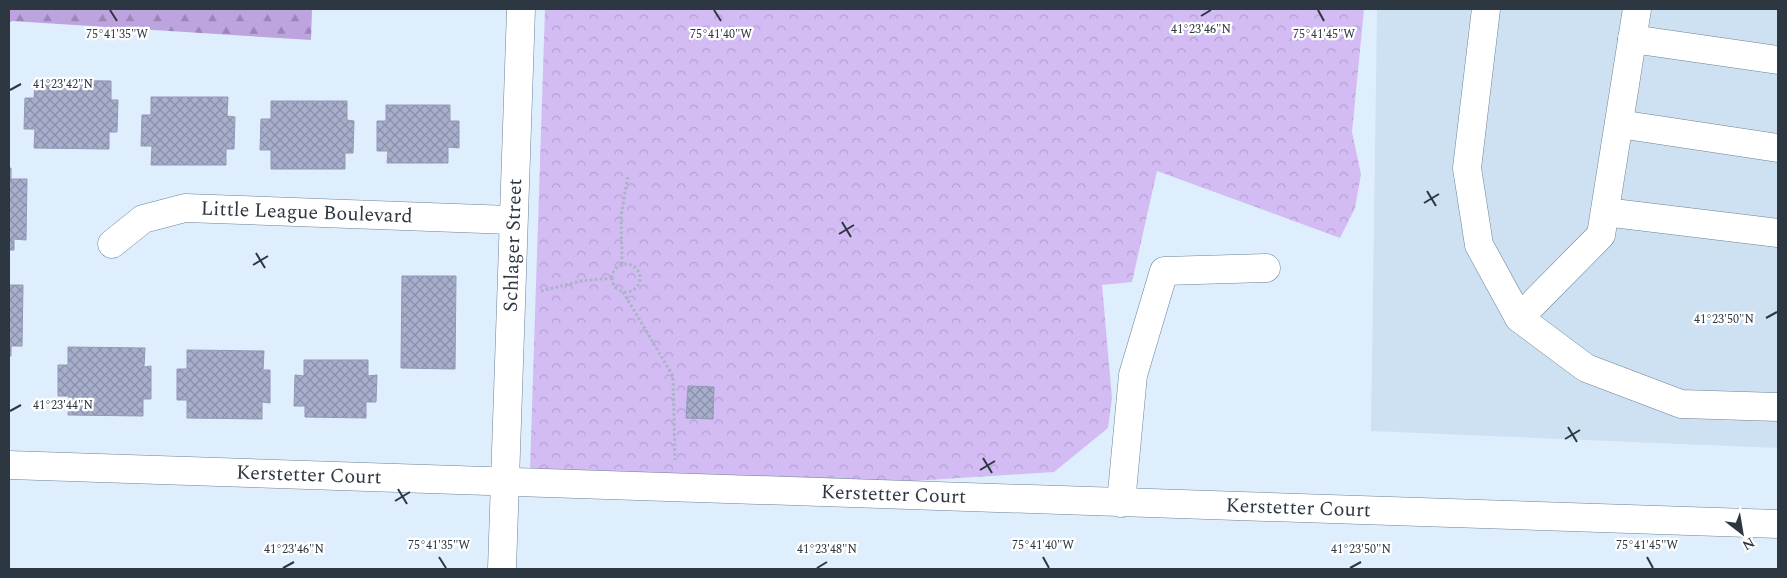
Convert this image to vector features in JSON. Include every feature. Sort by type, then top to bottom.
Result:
[{"type":"street","name":"Schlager Street","points":[[502,569],[512,220],[521,9]]},
{"type":"street","points":[[1486,9],[1466,168],[1479,245],[1518,318],[1586,368],[1681,404],[1778,407]]},
{"type":"street","points":[[1518,318],[1601,235],[1637,9]]},
{"type":"street","points":[[1632,39],[1778,60]]},
{"type":"street","points":[[1619,124],[1778,148]]},
{"type":"street","name":"Little League Boulevard","points":[[112,244],[143,219],[185,208],[512,220]]},
{"type":"street","points":[[1605,212],[1778,233]]},
{"type":"street","points":[[1120,503],[1133,375],[1164,271],[1266,268]]},
{"type":"street","name":"Kerstetter Court","points":[[9,465],[1778,524]]},
{"type":"path","points":[[622,264],[621,216],[628,175]]},
{"type":"path","points":[[623,292],[636,288],[640,275],[631,265],[622,264],[614,270],[611,278],[614,287],[623,292],[673,376],[676,488]]},
{"type":"path","points":[[510,302],[535,293],[581,281],[611,278]]},
{"type":"shaded area","points":[[1377,9],[1778,9],[1778,448],[1371,431]]},
{"type":"green space","points":[[9,9],[312,9],[311,40],[12,21],[9,23]]},
{"type":"green space","points":[[545,9],[1364,9],[1352,132],[1361,174],[1355,208],[1340,238],[1157,171],[1132,282],[1102,285],[1112,398],[1108,428],[1054,472],[866,484],[530,469]]},
{"type":"building","points":[[35,80],[111,81],[111,100],[118,100],[117,132],[109,132],[109,149],[34,148],[35,129],[24,129],[25,98],[34,98]]},
{"type":"building","points":[[151,97],[228,97],[227,116],[235,117],[234,149],[226,149],[226,165],[151,165],[152,146],[141,146],[142,115],[151,115]]},
{"type":"building","points":[[271,101],[347,101],[347,120],[354,121],[353,153],[345,153],[345,169],[271,169],[271,150],[260,150],[261,119],[271,119]]},
{"type":"building","points":[[386,105],[450,105],[450,121],[459,121],[459,148],[448,147],[448,163],[387,163],[388,151],[377,151],[377,121],[386,121]]},
{"type":"building","points":[[9,168],[11,168],[11,179],[27,179],[26,240],[14,239],[14,250],[9,250]]},
{"type":"building","points":[[402,276],[456,276],[455,369],[401,368]]},
{"type":"building","points":[[9,285],[23,285],[22,346],[11,346],[11,356],[9,356]]},
{"type":"building","points":[[68,347],[145,348],[144,367],[151,366],[151,399],[143,399],[143,416],[68,415],[69,396],[58,396],[58,365],[68,365]]},
{"type":"building","points":[[187,350],[264,351],[263,370],[270,370],[270,403],[262,402],[262,419],[187,418],[187,400],[177,400],[177,369],[187,369]]},
{"type":"building","points":[[304,360],[368,360],[368,376],[377,375],[376,402],[366,402],[366,418],[305,417],[305,406],[294,406],[295,375],[304,376]]},
{"type":"building","points":[[688,386],[714,387],[713,419],[686,418]]}]
